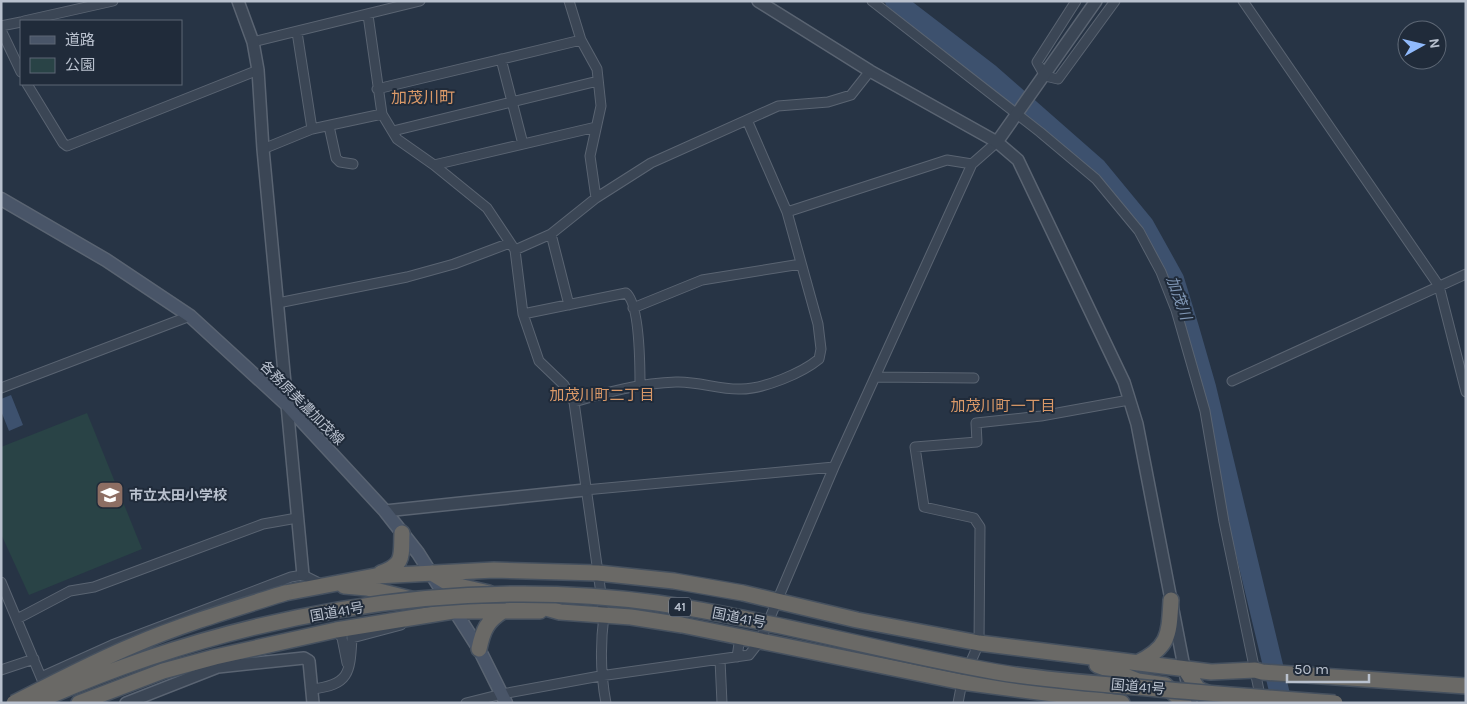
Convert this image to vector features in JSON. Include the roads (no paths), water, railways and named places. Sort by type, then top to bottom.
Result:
[{"type":"highway","points":[[375,576],[395,568],[401,560],[402,534]]},
{"type":"highway","points":[[14,703],[92,663],[136,644],[197,621],[285,593],[375,576],[494,570],[598,573],[674,581],[777,600],[857,620],[979,643],[1211,672],[1289,670],[1466,677]]},
{"type":"highway","points":[[432,573],[450,584],[538,604],[560,612]]},
{"type":"highway","points":[[323,585],[367,588],[453,611]]},
{"type":"highway","name":"国道41号","points":[[34,703],[166,652],[249,630],[393,603],[505,594],[582,596],[658,604],[732,616],[880,649],[1001,673],[1075,682],[1335,703]]},
{"type":"highway","name":"国道41号","points":[[60,703],[161,663],[303,624],[410,606],[527,600],[588,602],[687,613],[920,664],[1035,684],[1246,703]]},
{"type":"highway","points":[[1137,663],[1160,647],[1169,636],[1171,600]]},
{"type":"highway","points":[[79,703],[163,671],[336,630],[453,611],[560,612],[604,615],[682,625],[962,682],[1122,703]]},
{"type":"highway","points":[[478,649],[482,631],[487,623],[504,611]]},
{"type":"highway","points":[[1042,651],[1062,660],[1095,664],[1138,681],[1165,684],[1184,703]]},
{"type":"highway","points":[[1185,669],[1198,689],[1231,703]]},
{"type":"highway","points":[[1289,670],[1316,675],[1466,686]]},
{"type":"main road","name":"各務原美濃加茂線","points":[[1,199],[106,260],[190,316],[286,404],[385,511],[432,573],[453,611],[478,649],[504,698]]},
{"type":"street","points":[[32,20],[113,1]]},
{"type":"street","points":[[238,1],[253,42],[258,70],[263,149],[303,575]]},
{"type":"street","points":[[253,42],[368,15],[388,5],[420,1]]},
{"type":"street","points":[[569,1],[581,40],[597,69],[601,106],[590,156],[596,198]]},
{"type":"street","points":[[758,1],[870,71],[997,142],[1018,160],[1124,382],[1130,400],[1137,424],[1191,703]]},
{"type":"street","points":[[872,1],[1018,112],[1096,179],[1139,231],[1161,272],[1176,310],[1205,411],[1224,522],[1260,670],[1262,703]]},
{"type":"street","points":[[1042,81],[1037,62],[1076,1]]},
{"type":"street","points":[[466,703],[504,698],[600,676],[720,660],[749,654],[760,641],[834,467],[877,377],[972,164],[997,142],[1042,81],[1096,1]]},
{"type":"street","points":[[1042,81],[1058,79],[1115,1]]},
{"type":"street","points":[[1243,1],[1439,286],[1466,392]]},
{"type":"street","points":[[368,15],[382,114],[397,139],[434,165],[487,208],[512,246],[523,314],[539,361],[564,385],[574,402],[604,615],[600,645],[600,676],[606,703]]},
{"type":"street","points":[[20,23],[1,28],[20,70]]},
{"type":"street","points":[[297,32],[312,130]]},
{"type":"street","points":[[377,89],[581,40]]},
{"type":"street","points":[[501,59],[523,144]]},
{"type":"street","points":[[28,85],[63,143],[68,146],[258,70]]},
{"type":"street","points":[[278,303],[407,277],[551,234],[596,198],[651,163],[778,106],[828,102],[851,95],[870,71]]},
{"type":"street","points":[[393,131],[598,81]]},
{"type":"street","points":[[263,149],[312,130],[382,114]]},
{"type":"street","points":[[574,402],[623,388],[679,382],[742,390],[772,382],[808,368],[819,359],[821,349],[818,324],[788,212],[747,120]]},
{"type":"street","points":[[329,126],[336,158],[340,162],[353,164]]},
{"type":"street","points":[[434,165],[596,127]]},
{"type":"street","points":[[788,212],[947,160],[972,164]]},
{"type":"street","points":[[551,234],[569,305]]},
{"type":"street","points":[[633,308],[702,280],[801,264]]},
{"type":"street","points":[[1232,380],[1466,274]]},
{"type":"street","points":[[523,314],[626,293],[629,295],[633,308],[640,345],[640,386]]},
{"type":"street","points":[[1,388],[190,316]]},
{"type":"street","points":[[877,377],[974,378]]},
{"type":"street","points":[[958,703],[962,682],[979,643],[980,527],[974,518],[924,507],[914,446],[977,442],[976,424],[1041,416],[1130,400]]},
{"type":"street","points":[[385,511],[834,467]]},
{"type":"street","points":[[17,619],[70,591],[94,587],[263,524],[297,518]]},
{"type":"street","points":[[41,677],[112,645],[303,575],[323,585]]},
{"type":"street","points":[[1,582],[51,703]]},
{"type":"street","points":[[312,688],[329,687],[340,682],[348,671],[352,638],[400,626],[413,616]]},
{"type":"street","points":[[336,630],[342,638],[348,671]]},
{"type":"street","points":[[736,657],[740,637]]},
{"type":"street","points":[[126,703],[218,667],[304,658],[309,661],[313,703]]},
{"type":"street","points":[[1,670],[34,659]]},
{"type":"street","points":[[720,660],[722,703]]},
{"type":"water","points":[[11,395],[23,425],[9,431],[1,411],[1,399]]},
{"type":"waterway","name":"加茂川","points":[[895,1],[990,74],[1097,168],[1144,225],[1174,279],[1206,387],[1282,703]]},
{"type":"place","name":"市立太田小学校","points":[[110,495]]},
{"type":"district","name":"加茂川町","points":[[423,97]]},
{"type":"district","name":"加茂川町二丁目","points":[[602,395]]},
{"type":"district","name":"加茂川町一丁目","points":[[1003,406]]}]
